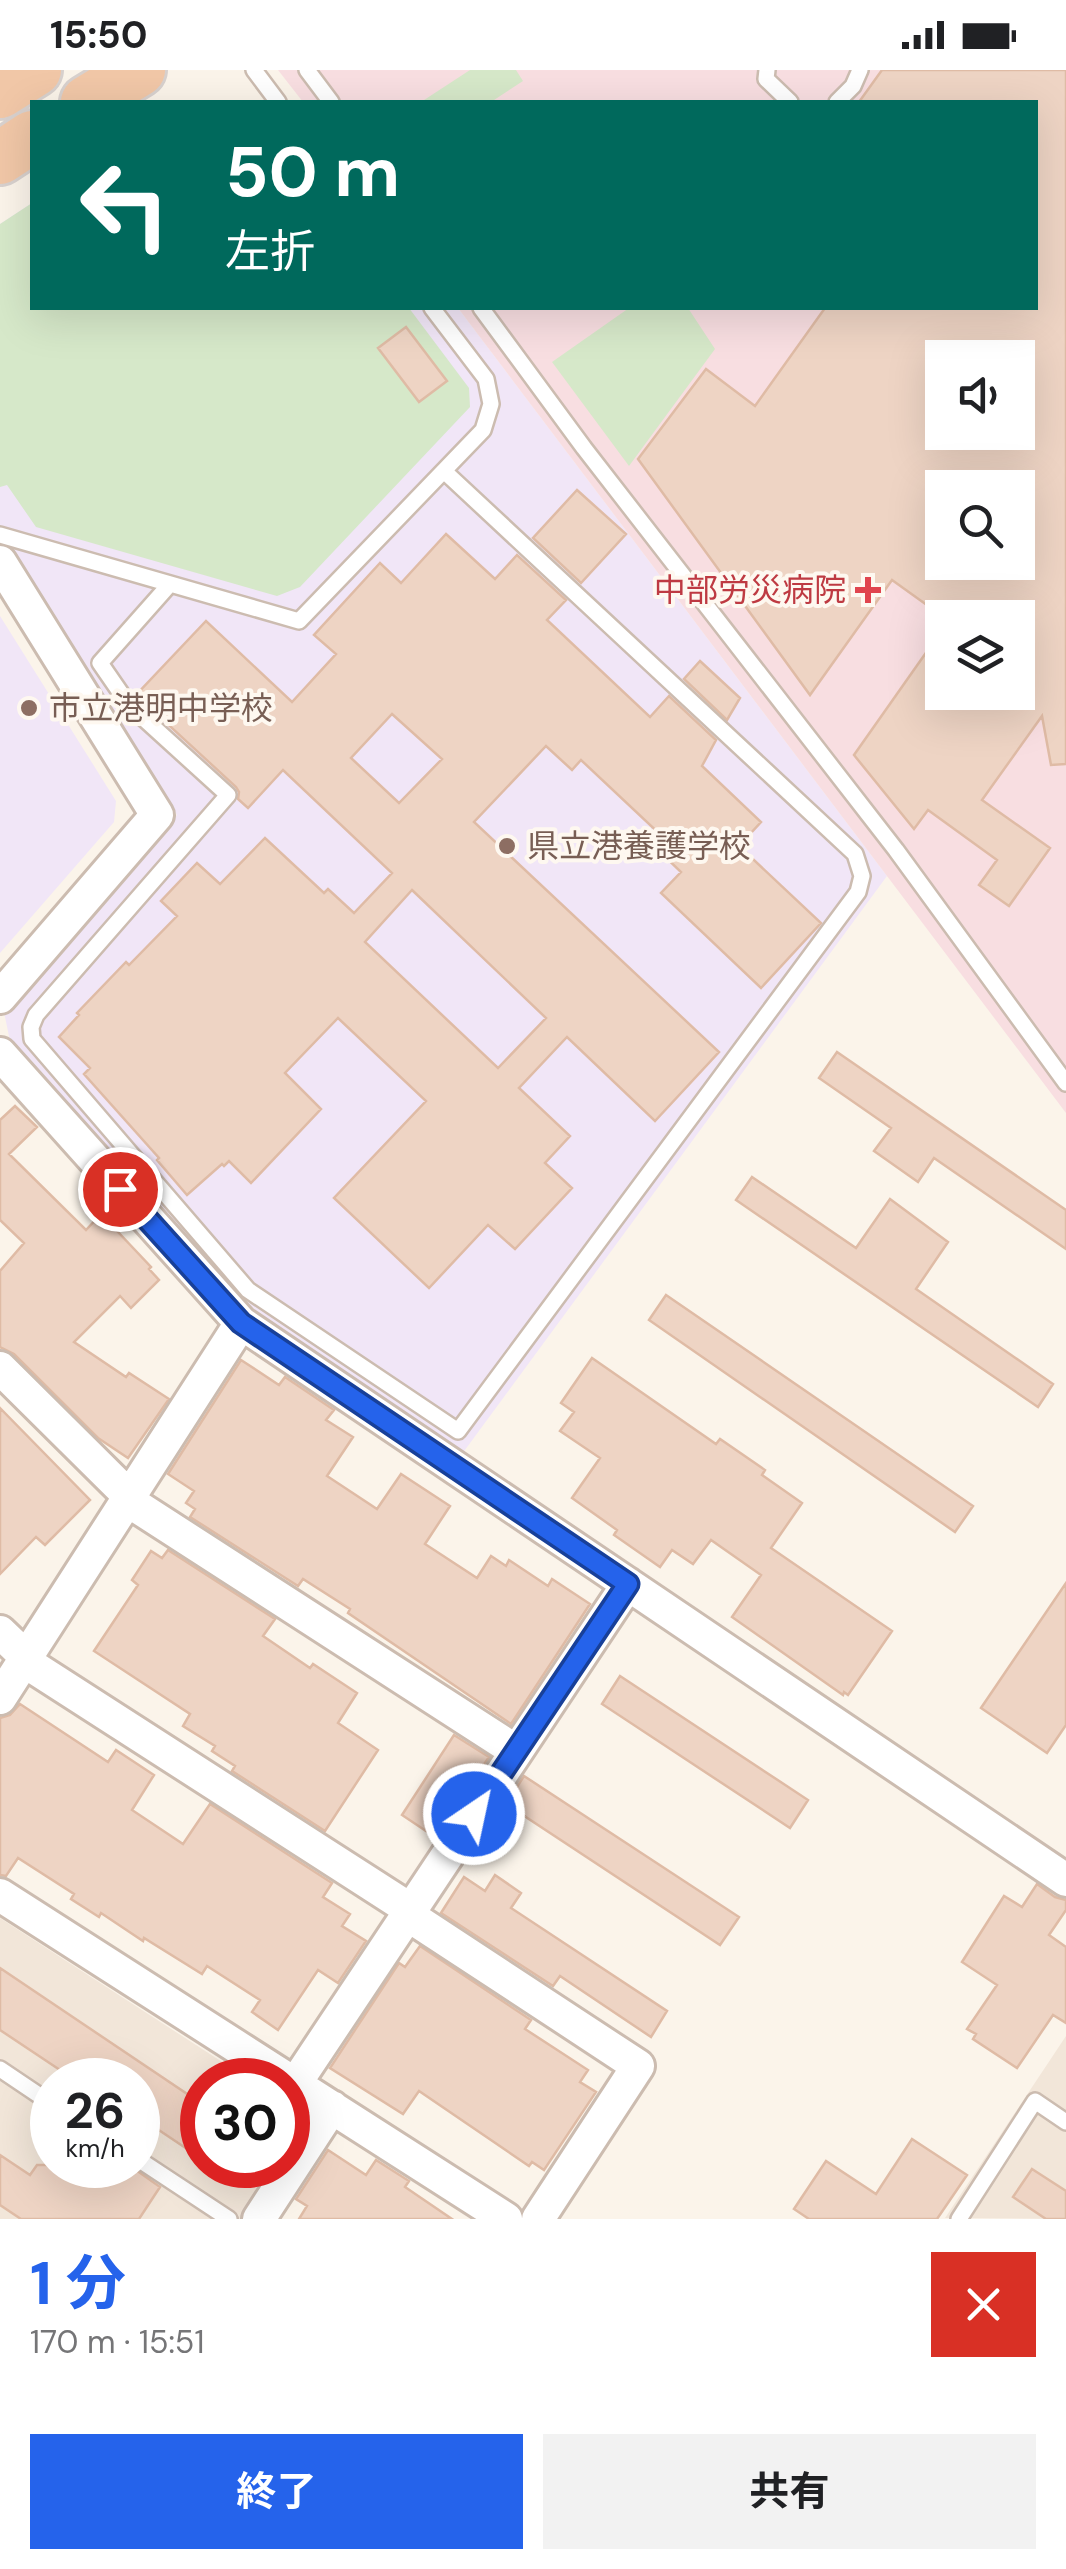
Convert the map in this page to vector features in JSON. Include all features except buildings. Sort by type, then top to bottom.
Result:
[{"type":"highway","points":[[0,92],[34,70]]},
{"type":"highway","points":[[90,100],[139,70]]},
{"type":"highway","points":[[0,158],[30,138]]},
{"type":"street","points":[[0,562],[157,816],[0,998]]},
{"type":"street","points":[[0,1054],[241,1323],[1066,1880]]},
{"type":"street","points":[[0,1698],[241,1323]]},
{"type":"street","points":[[0,1368],[128,1498],[516,1751]]},
{"type":"street","points":[[310,2063],[628,1584]]},
{"type":"street","points":[[0,1632],[25,1659],[638,2066],[538,2219]]},
{"type":"street","points":[[0,1895],[255,2058]]},
{"type":"street","points":[[310,2093],[506,2219]]},
{"type":"street","points":[[259,2219],[332,2107]]},
{"type":"lane","points":[[254,70],[276,100]]},
{"type":"lane","points":[[308,70],[330,100]]},
{"type":"lane","points":[[768,70],[766,79],[788,100]]},
{"type":"lane","points":[[839,100],[853,86],[860,70]]},
{"type":"lane","points":[[0,535],[299,621],[483,430],[492,404],[486,379],[434,310]]},
{"type":"lane","points":[[483,310],[584,448],[896,850],[1066,1083]]},
{"type":"lane","points":[[170,584],[100,663],[129,705],[228,795],[36,1016],[31,1027],[32,1039],[248,1290],[458,1431],[858,892],[862,876],[855,854],[444,471]]},
{"type":"lane","points":[[0,2070],[30,2090]]},
{"type":"lane","points":[[960,2219],[1035,2101],[1066,2122]]},
{"type":"lane","points":[[160,2174],[229,2219]]},
{"type":"shaded area","name":"中部労災病院","points":[[278,70],[1066,70],[1066,1113],[460,310],[1038,310],[1038,100],[301,100]]},
{"type":"shaded area","name":"県立港養護学校","points":[[30,204],[30,310],[460,310],[887,876],[462,1454],[235,1298],[10,1041],[4,1012],[177,815],[0,534],[0,224]]},
{"type":"shaded area","name":"市立港明中学校","points":[[0,616],[116,801],[114,822],[0,953]]},
{"type":"shaded area","points":[[0,1918],[216,2058],[180,2058],[180,2188],[261,2188],[241,2219],[0,2219]]},
{"type":"shaded area","points":[[1066,2036],[1066,2219],[945,2218]]},
{"type":"green space","points":[[470,70],[516,70],[523,81],[494,100],[424,100]]},
{"type":"green space","points":[[30,204],[30,310],[410,310],[469,388],[470,407],[300,587],[277,596],[36,527],[7,485],[0,487],[0,224]]},
{"type":"green space","points":[[626,310],[689,310],[715,349],[629,466],[552,362]]},
{"type":"place","name":"中部労災病院","points":[[868,590]]},
{"type":"place","name":"市立港明中学校","points":[[29,708]]},
{"type":"place","name":"県立港養護学校","points":[[507,846]]},
{"type":"route","points":[[120,1189],[241,1323],[628,1584],[474,1814]]}]
